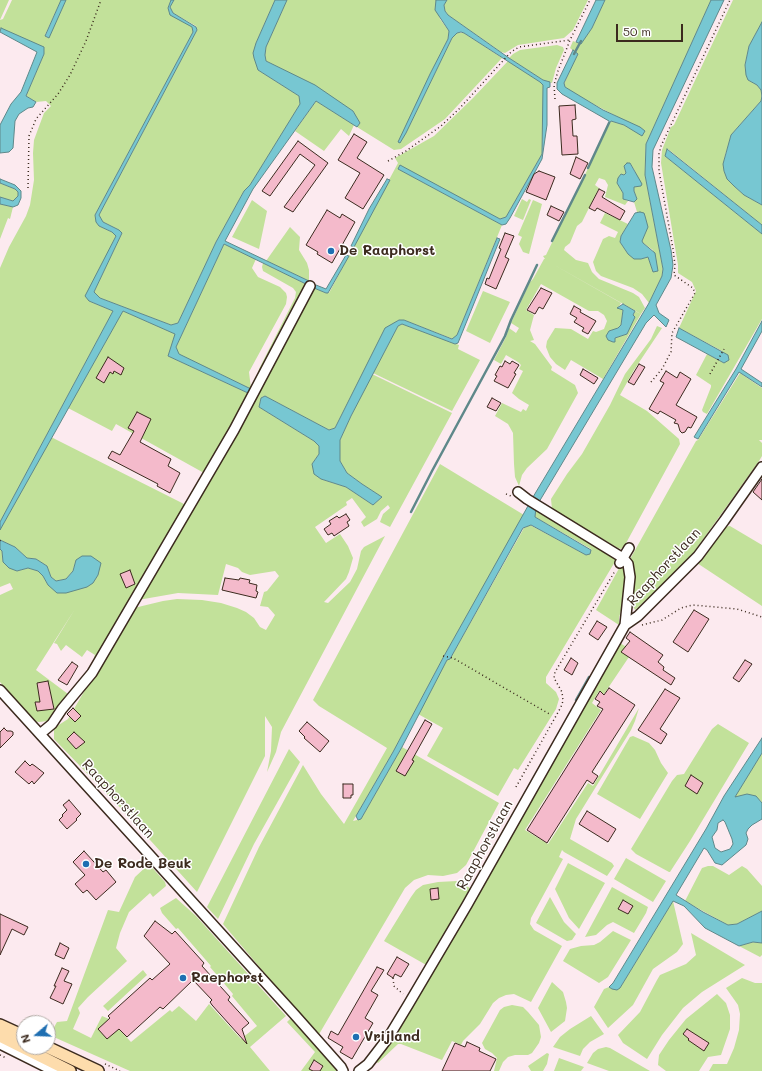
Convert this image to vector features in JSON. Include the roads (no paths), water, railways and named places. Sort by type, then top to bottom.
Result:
[{"type":"main road","points":[[0,1025],[16,1032]]},
{"type":"main road","points":[[0,1036],[70,1071]]},
{"type":"main road","points":[[56,1051],[98,1071]]},
{"type":"street","points":[[40,734],[52,724],[62,709],[92,673],[234,430],[310,286]]},
{"type":"street","name":"Raaphorstlaan","points":[[625,625],[638,616],[698,556],[762,467]]},
{"type":"street","points":[[518,492],[622,560],[629,548]]},
{"type":"street","name":"Raaphorstlaan","points":[[359,1071],[368,1064],[388,1038],[408,1005],[467,905],[625,625],[630,577],[628,564],[622,560]]},
{"type":"street","name":"Raaphorstlaan","points":[[0,690],[294,1014],[341,1067],[342,1071]]},
{"type":"street","points":[[0,1044],[54,1071]]},
{"type":"water","points":[[61,0],[66,0],[49,38],[45,36]]},
{"type":"water","points":[[171,0],[174,0],[170,7],[173,13],[196,27],[197,30],[99,215],[103,222],[122,233],[94,292],[100,298],[171,325],[178,323],[216,242],[244,191],[250,185],[300,104],[299,96],[258,70],[254,58],[253,53],[256,43],[275,0],[287,0],[266,47],[266,61],[315,85],[353,111],[360,123],[357,127],[316,101],[253,189],[225,241],[309,281],[308,285],[224,244],[176,347],[179,354],[251,389],[248,393],[168,356],[175,334],[123,311],[0,530],[0,522],[113,311],[89,301],[85,296],[116,236],[112,232],[99,226],[96,222],[95,215],[193,32],[192,27],[170,15],[168,8]]},
{"type":"water","points":[[436,0],[447,0],[444,5],[445,11],[448,15],[509,58],[543,80],[550,82],[550,87],[547,88],[547,125],[542,159],[506,224],[502,225],[398,169],[400,165],[500,219],[506,217],[542,154],[543,85],[461,32],[457,33],[452,38],[406,133],[400,143],[398,142],[448,39],[449,31],[435,10]]},
{"type":"water","points":[[596,0],[605,0],[592,28],[581,44],[576,42]]},
{"type":"water","points":[[711,0],[724,0],[653,150],[652,167],[673,265],[671,278],[656,305],[659,313],[669,320],[666,327],[654,315],[646,323],[536,507],[535,517],[591,550],[590,554],[586,555],[531,525],[523,528],[450,659],[447,660],[402,747],[361,819],[358,820],[356,816],[393,752],[444,656],[533,497],[649,303],[662,276],[663,269],[645,175],[646,144]]},
{"type":"water","points":[[762,22],[762,96],[761,90],[757,85],[748,80],[745,65],[749,46]]},
{"type":"water","points":[[1,28],[44,47],[44,54],[26,96],[36,102],[33,107],[28,108],[19,114],[15,121],[13,148],[9,152],[0,153],[0,125],[11,104],[21,92],[37,52],[0,32]]},
{"type":"water","points":[[573,50],[578,54],[564,83],[565,87],[603,110],[640,127],[645,131],[642,136],[624,125],[611,121],[609,124],[609,121],[562,94],[557,89],[557,83]]},
{"type":"water","points":[[762,96],[762,205],[744,195],[727,179],[723,164],[731,135],[761,101]]},
{"type":"water","points":[[667,149],[762,225],[762,234],[665,156]]},
{"type":"water","points":[[627,163],[630,163],[642,184],[641,186],[634,187],[637,199],[634,202],[623,199],[623,193],[617,183],[621,174],[624,175],[626,173],[624,166]]},
{"type":"water","points":[[0,179],[15,185],[21,191],[21,198],[18,205],[13,207],[0,204],[0,197],[13,201],[18,196],[18,192],[15,189],[0,183]]},
{"type":"water","points":[[387,179],[390,180],[354,247],[351,246],[369,209]]},
{"type":"water","points":[[635,213],[644,213],[648,227],[642,241],[655,253],[658,271],[653,272],[648,257],[634,259],[628,254],[620,242],[621,236]]},
{"type":"water","points":[[497,238],[500,239],[458,343],[455,344],[402,324],[398,326],[340,440],[340,461],[347,473],[382,497],[373,505],[346,487],[321,479],[314,474],[312,464],[319,454],[319,446],[314,441],[259,407],[261,398],[265,396],[329,430],[335,428],[385,328],[399,320],[404,320],[452,339],[457,335]]},
{"type":"water","points":[[346,255],[349,256],[328,293],[314,288],[316,285],[326,289]]},
{"type":"water","points":[[623,304],[635,311],[633,315],[635,317],[627,334],[615,338],[615,342],[613,342],[608,340],[606,336],[609,331],[618,328],[621,325],[623,310],[617,308]]},
{"type":"water","points":[[762,321],[762,331],[741,369],[762,383],[762,387],[739,372],[698,439],[694,437],[736,369]]},
{"type":"water","points":[[679,328],[728,355],[729,360],[724,363],[676,337]]},
{"type":"water","points":[[0,540],[15,547],[27,558],[36,559],[47,566],[51,577],[56,581],[66,579],[73,571],[76,560],[82,556],[91,556],[101,563],[98,575],[93,583],[87,587],[66,593],[57,593],[48,585],[38,571],[28,568],[17,571],[9,568],[3,562],[2,551],[0,549]]},
{"type":"water","points":[[762,738],[762,753],[735,797],[747,794],[756,796],[762,803],[762,819],[748,829],[746,833],[748,839],[746,845],[722,865],[715,863],[707,850],[704,848],[676,895],[703,912],[728,925],[737,924],[762,911],[762,943],[753,942],[739,946],[705,928],[684,906],[673,901],[620,988],[617,990],[612,989],[609,987],[613,983],[706,829],[724,796]],"holes":[[[723,820],[733,844],[730,849],[721,852],[715,848],[712,837],[717,830],[718,823]]]},
{"type":"waterway","points":[[574,54],[581,41]]},
{"type":"waterway","points":[[588,168],[609,123]]},
{"type":"waterway","points":[[552,241],[585,175]]},
{"type":"waterway","points":[[411,512],[505,336],[537,265]]},
{"type":"waterway","points":[[576,700],[589,677]]},
{"type":"place","name":"De Raaphorst","points":[[331,251]]},
{"type":"place","name":"De Rode Beuk","points":[[86,864]]},
{"type":"place","name":"Raephorst","points":[[183,978]]},
{"type":"place","name":"Vrijland","points":[[356,1037]]}]
